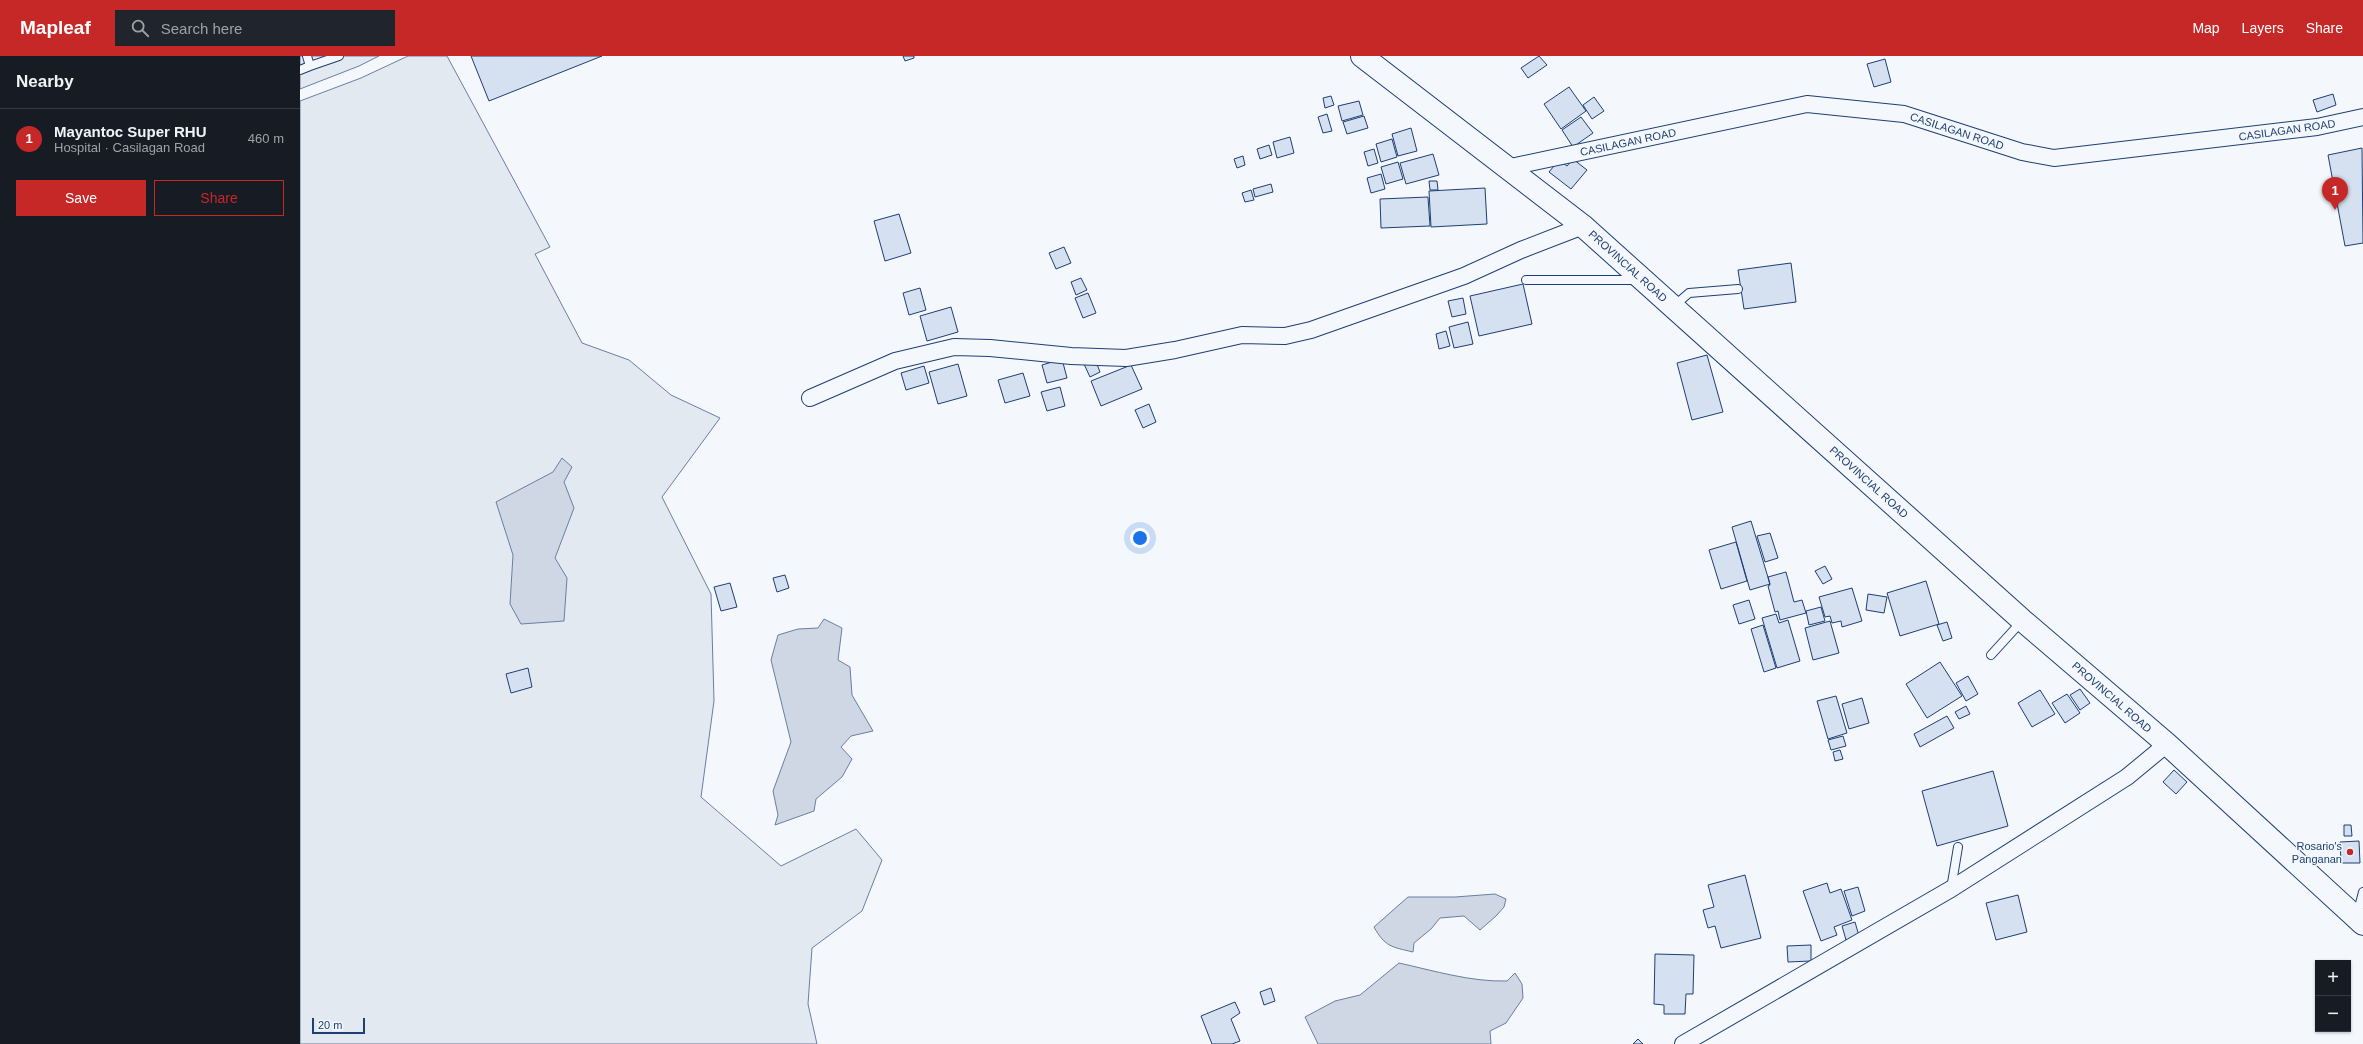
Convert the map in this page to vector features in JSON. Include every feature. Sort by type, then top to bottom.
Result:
[{"type":"main road","name":"PROVINCIAL ROAD","points":[[1362,56],[1583,226],[2022,620],[2167,744],[2359,921]]},
{"type":"street","name":"CASILAGAN ROAD","points":[[1506,168],[1807,104],[1904,114],[2022,152],[2054,158],[2317,127],[2363,116]]},
{"type":"street","points":[[810,398],[895,361],[954,347],[990,348],[1071,356],[1126,358],[1175,350],[1242,335],[1285,336],[1311,330],[1464,276],[1521,250],[1583,226]]},
{"type":"street","points":[[1683,1044],[1951,889],[2127,777],[2167,744]]},
{"type":"lane","points":[[307,56],[310,66]]},
{"type":"lane","points":[[300,70],[339,56]]},
{"type":"lane","points":[[1526,280],[1644,280]]},
{"type":"lane","points":[[1674,307],[1689,293],[1738,289]]},
{"type":"lane","points":[[1991,655],[2022,620]]},
{"type":"lane","points":[[1951,889],[1958,847]]},
{"type":"lane","points":[[2359,921],[2363,892]]},
{"type":"shaded area","points":[[300,56],[379,56],[359,66],[300,89]]},
{"type":"shaded area","points":[[408,56],[447,56],[550,247],[535,254],[582,343],[629,360],[671,395],[720,418],[662,497],[711,594],[714,701],[701,797],[781,866],[856,829],[882,860],[862,911],[812,948],[808,1004],[817,1044],[300,1044],[300,101],[361,78]]},
{"type":"shaded area","points":[[562,458],[572,467],[564,482],[574,508],[555,558],[567,578],[564,621],[521,624],[510,604],[513,555],[496,502],[553,472]]},
{"type":"shaded area","points":[[824,619],[842,628],[838,660],[850,667],[852,695],[873,731],[851,736],[841,747],[852,759],[842,777],[816,799],[814,811],[775,825],[778,815],[773,791],[791,742],[771,660],[778,635],[798,629],[818,628]]},
{"type":"shaded area","points":[[1495,894],[1506,899],[1504,907],[1480,930],[1464,916],[1440,918],[1431,929],[1414,943],[1413,952],[1390,945],[1382,939],[1374,927],[1408,897],[1455,897]]},
{"type":"shaded area","points":[[1399,963],[1480,980],[1507,981],[1515,973],[1522,984],[1523,998],[1506,1023],[1490,1031],[1491,1044],[1318,1044],[1305,1017],[1335,1001],[1360,995]]},
{"type":"building","points":[[471,56],[602,56],[489,101]]},
{"type":"building","points":[[903,56],[914,56],[914,58],[905,61]]},
{"type":"building","points":[[1539,56],[1547,65],[1528,78],[1521,68]]},
{"type":"building","points":[[1885,59],[1891,82],[1874,87],[1867,64]]},
{"type":"building","points":[[1569,87],[1586,111],[1561,129],[1544,104]]},
{"type":"building","points":[[2333,94],[2336,105],[2317,112],[2313,100]]},
{"type":"building","points":[[1331,96],[1334,105],[1325,108],[1323,98]]},
{"type":"building","points":[[1594,97],[1604,111],[1592,119],[1583,105]]},
{"type":"building","points":[[1359,101],[1363,115],[1342,121],[1338,106]]},
{"type":"building","points":[[1327,114],[1332,131],[1323,133],[1318,117]]},
{"type":"building","points":[[1364,116],[1368,128],[1347,134],[1343,122]]},
{"type":"building","points":[[1581,117],[1593,133],[1573,147],[1562,130]]},
{"type":"building","points":[[1411,128],[1417,151],[1398,156],[1392,134]]},
{"type":"building","points":[[1290,137],[1294,153],[1277,158],[1273,142]]},
{"type":"building","points":[[1392,139],[1397,157],[1381,162],[1376,144]]},
{"type":"building","points":[[1269,145],[1272,155],[1260,159],[1257,149]]},
{"type":"building","points":[[2362,148],[2363,243],[2345,246],[2328,155]]},
{"type":"building","points":[[1374,149],[1378,163],[1368,166],[1364,152]]},
{"type":"building","points":[[1433,154],[1439,175],[1406,184],[1400,163]]},
{"type":"building","points":[[1243,156],[1245,165],[1237,168],[1234,159]]},
{"type":"building","points":[[1573,159],[1587,170],[1571,189],[1549,172],[1559,160],[1567,166]]},
{"type":"building","points":[[1398,162],[1403,179],[1386,184],[1381,167]]},
{"type":"building","points":[[1381,174],[1385,189],[1371,193],[1367,178]]},
{"type":"building","points":[[1429,181],[1437,181],[1438,190],[1430,190]]},
{"type":"building","points":[[1271,184],[1273,192],[1255,197],[1253,189]]},
{"type":"building","points":[[1485,188],[1487,224],[1431,227],[1429,191]]},
{"type":"building","points":[[1251,190],[1254,200],[1245,202],[1242,193]]},
{"type":"building","points":[[1428,197],[1430,226],[1381,228],[1380,199]]},
{"type":"building","points":[[899,214],[911,253],[885,261],[874,221]]},
{"type":"building","points":[[1064,247],[1071,263],[1056,269],[1049,253]]},
{"type":"building","points":[[1791,263],[1796,302],[1744,309],[1738,270]]},
{"type":"building","points":[[1081,278],[1087,290],[1076,295],[1071,282]]},
{"type":"building","points":[[1523,284],[1532,324],[1479,336],[1470,296]]},
{"type":"building","points":[[920,288],[926,310],[909,315],[903,293]]},
{"type":"building","points":[[1088,293],[1096,313],[1083,318],[1075,298]]},
{"type":"building","points":[[1463,298],[1466,314],[1452,317],[1448,301]]},
{"type":"building","points":[[951,307],[958,332],[927,341],[920,316]]},
{"type":"building","points":[[1468,322],[1473,344],[1454,348],[1449,327]]},
{"type":"building","points":[[1446,331],[1450,346],[1439,349],[1436,334]]},
{"type":"building","points":[[1707,355],[1723,412],[1692,420],[1677,363]]},
{"type":"building","points":[[1062,359],[1067,378],[1047,383],[1042,365]]},
{"type":"building","points":[[1095,359],[1100,372],[1090,377],[1084,364]]},
{"type":"building","points":[[958,364],[967,396],[938,404],[929,372]]},
{"type":"building","points":[[1131,365],[1142,389],[1101,406],[1091,381]]},
{"type":"building","points":[[924,366],[929,383],[906,390],[901,373]]},
{"type":"building","points":[[1023,373],[1030,396],[1005,403],[998,380]]},
{"type":"building","points":[[1060,387],[1065,406],[1047,411],[1041,392]]},
{"type":"building","points":[[1149,404],[1156,422],[1143,428],[1135,410]]},
{"type":"building","points":[[1751,521],[1770,584],[1750,590],[1732,527]]},
{"type":"building","points":[[1770,533],[1778,558],[1765,562],[1757,536]]},
{"type":"building","points":[[1736,542],[1747,581],[1721,589],[1709,550]]},
{"type":"building","points":[[1825,566],[1832,579],[1823,584],[1815,571]]},
{"type":"building","points":[[1786,572],[1794,602],[1802,600],[1806,613],[1780,620],[1778,611],[1775,612],[1768,586],[1770,585],[1768,577]]},
{"type":"building","points":[[785,575],[789,588],[777,592],[773,578]]},
{"type":"building","points":[[1926,581],[1939,624],[1900,636],[1887,593]]},
{"type":"building","points":[[730,583],[737,607],[721,611],[714,587]]},
{"type":"building","points":[[1852,588],[1862,621],[1842,627],[1841,621],[1832,623],[1830,616],[1825,617],[1819,597]]},
{"type":"building","points":[[1868,594],[1887,597],[1884,613],[1866,610]]},
{"type":"building","points":[[1749,600],[1755,619],[1739,624],[1733,605]]},
{"type":"building","points":[[1821,607],[1825,621],[1809,625],[1806,611]]},
{"type":"building","points":[[1776,614],[1779,623],[1788,620],[1800,661],[1777,668],[1762,618]]},
{"type":"building","points":[[1830,621],[1839,653],[1813,660],[1805,628]]},
{"type":"building","points":[[1947,622],[1952,638],[1943,641],[1937,625]]},
{"type":"building","points":[[1763,625],[1776,668],[1764,672],[1751,629]]},
{"type":"building","points":[[1940,662],[1962,696],[1927,718],[1906,684]]},
{"type":"building","points":[[528,668],[532,687],[511,693],[506,674]]},
{"type":"building","points":[[1968,676],[1978,694],[1966,701],[1956,683]]},
{"type":"building","points":[[2080,689],[2090,703],[2080,710],[2070,695]]},
{"type":"building","points":[[2040,690],[2055,714],[2032,727],[2018,703]]},
{"type":"building","points":[[2067,694],[2080,713],[2065,723],[2052,703]]},
{"type":"building","points":[[1836,696],[1847,733],[1828,739],[1817,701]]},
{"type":"building","points":[[1862,698],[1869,723],[1849,729],[1842,704]]},
{"type":"building","points":[[1966,706],[1970,714],[1959,719],[1955,712]]},
{"type":"building","points":[[1947,716],[1954,728],[1920,747],[1914,734]]},
{"type":"building","points":[[1843,736],[1846,746],[1831,750],[1828,740]]},
{"type":"building","points":[[1840,750],[1843,759],[1835,761],[1833,752]]},
{"type":"building","points":[[2174,770],[2187,782],[2176,794],[2163,782]]},
{"type":"building","points":[[1993,771],[2008,826],[1937,846],[1922,791]]},
{"type":"building","points":[[2344,825],[2351,825],[2352,836],[2344,836]]},
{"type":"building","name":"Rosario's Panganan","points":[[2359,841],[2360,863],[2341,863],[2340,842]]},
{"type":"building","points":[[1745,875],[1761,938],[1721,948],[1715,926],[1708,928],[1703,910],[1714,907],[1708,885]]},
{"type":"building","points":[[1827,883],[1830,893],[1841,889],[1852,920],[1834,927],[1837,935],[1821,941],[1803,891]]},
{"type":"building","points":[[1858,887],[1865,911],[1852,916],[1844,891]]},
{"type":"building","points":[[2018,895],[2027,932],[1996,940],[1986,903]]},
{"type":"building","points":[[1855,922],[1859,936],[1846,940],[1842,926]]},
{"type":"building","points":[[1811,945],[1811,961],[1788,962],[1787,946]]},
{"type":"building","points":[[1655,954],[1694,955],[1693,994],[1686,994],[1685,1014],[1664,1014],[1664,1005],[1654,1004]]},
{"type":"building","points":[[1271,988],[1275,1001],[1264,1005],[1260,992]]},
{"type":"building","points":[[1235,1002],[1240,1013],[1231,1019],[1240,1041],[1232,1044],[1212,1044],[1201,1016]]},
{"type":"building","points":[[1638,1039],[1643,1044],[1633,1044]]},
{"type":"place","name":"Mayantoc Super RHU","points":[[2335,210]]},
{"type":"place","name":"Rosario's Panganan","points":[[2350,852]]}]
